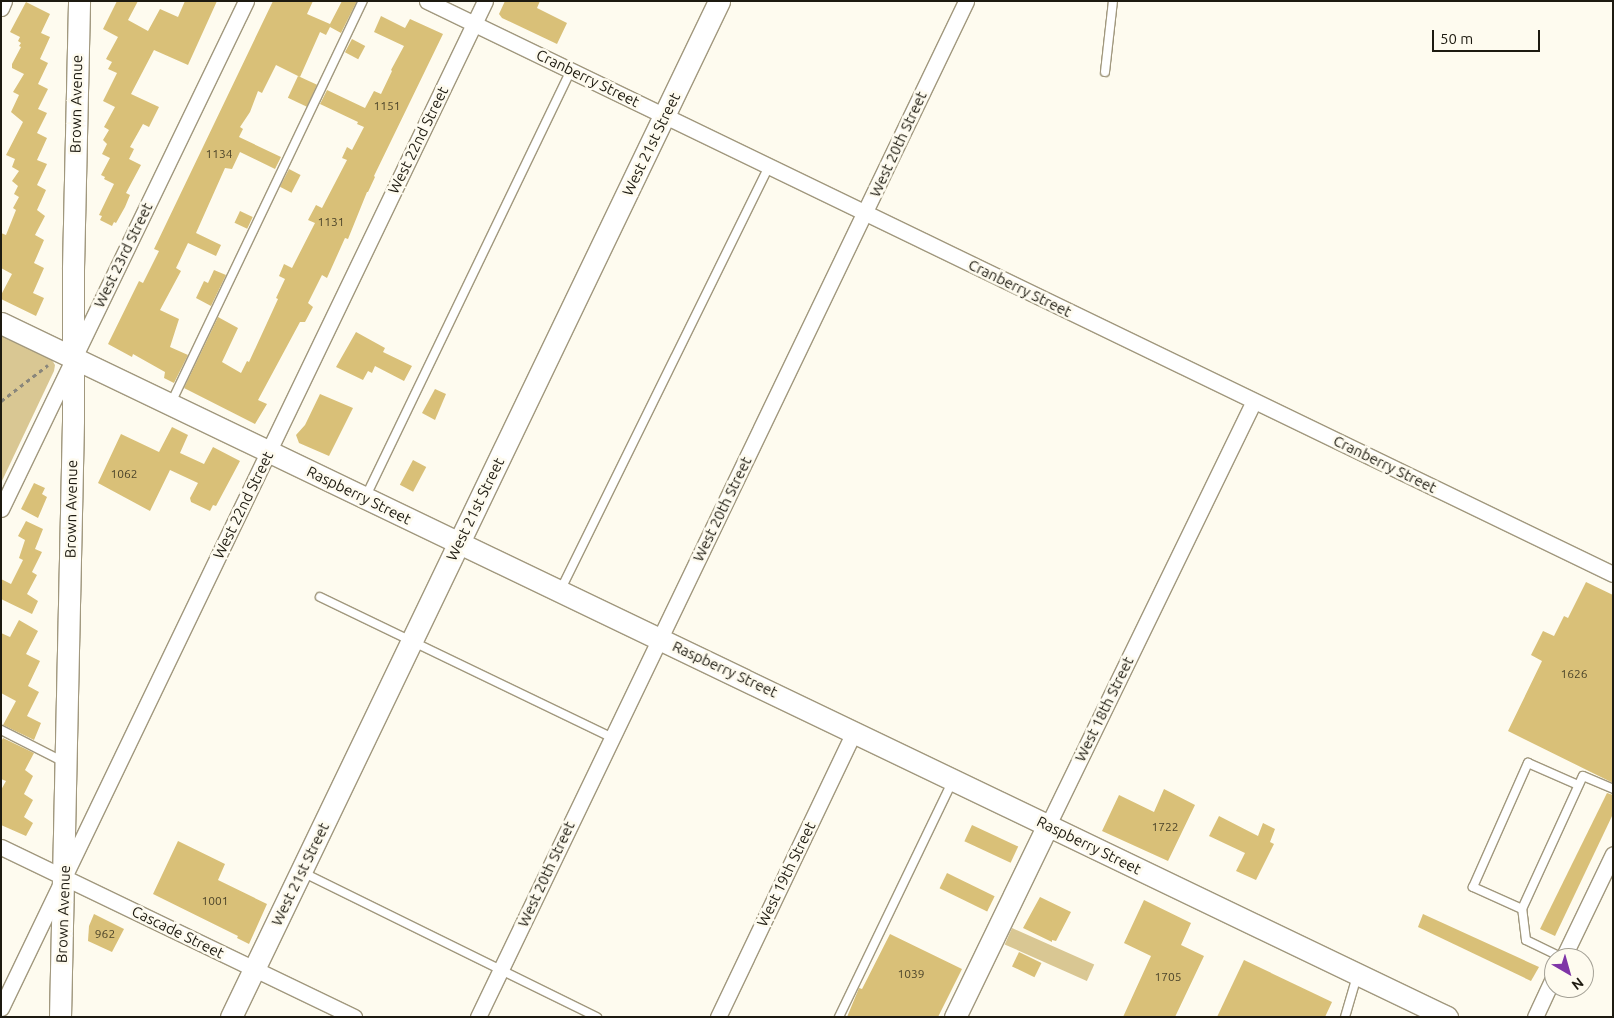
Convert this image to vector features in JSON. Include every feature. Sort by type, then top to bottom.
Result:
[{"type":"street","points":[[1,8],[4,1]]},
{"type":"street","name":"Brown Avenue","points":[[60,1017],[74,358],[73,268],[79,1]]},
{"type":"street","name":"West 23rd Street","points":[[1,509],[246,1]]},
{"type":"street","name":"Cranberry Street","points":[[427,1],[1613,574]]},
{"type":"street","name":"West 22nd Street","points":[[1,1008],[485,1]]},
{"type":"street","name":"West 21st Street","points":[[231,1017],[719,1]]},
{"type":"street","name":"West 20th Street","points":[[478,1017],[966,1]]},
{"type":"street","name":"Raspberry Street","points":[[1,323],[1447,1017]]},
{"type":"street","name":"West 18th Street","points":[[955,1017],[1254,401]]},
{"type":"street","name":"West 19th Street","points":[[718,1017],[854,732]]},
{"type":"street","name":"Cascade Street","points":[[1,848],[354,1017]]},
{"type":"street","points":[[1568,948],[1613,854]]},
{"type":"street","points":[[1535,1017],[1544,998]]},
{"type":"lane","points":[[170,404],[363,1]]},
{"type":"lane","points":[[1105,72],[1113,1]]},
{"type":"lane","points":[[365,498],[571,70]]},
{"type":"lane","points":[[560,591],[769,167]]},
{"type":"lane","points":[[320,597],[612,737]]},
{"type":"lane","points":[[1,730],[66,763]]},
{"type":"lane","points":[[1522,909],[1473,886],[1528,762],[1578,785]]},
{"type":"lane","points":[[1544,949],[1526,940],[1522,909],[1583,776],[1613,789]]},
{"type":"lane","points":[[839,1017],[953,779]]},
{"type":"lane","points":[[301,871],[596,1017]]},
{"type":"lane","points":[[1345,1017],[1357,974]]},
{"type":"path","points":[[1,401],[49,365]]},
{"type":"shaded area","points":[[1,335],[52,360],[55,365],[54,371],[1,483]]},
{"type":"shaded area","points":[[1012,928],[1094,965],[1087,981],[1005,944]]},
{"type":"building","points":[[117,1],[138,1],[128,20],[148,31],[160,9],[178,17],[185,1],[217,1],[188,65],[154,50],[131,94],[159,107],[149,127],[143,124],[130,147],[134,149],[129,159],[141,165],[126,193],[130,195],[125,207],[116,223],[114,222],[112,226],[100,220],[102,216],[99,215],[114,184],[104,179],[105,177],[101,175],[110,158],[102,154],[107,144],[103,140],[109,130],[104,127],[115,107],[103,101],[117,73],[108,69],[112,62],[106,59],[118,37],[103,29]]},
{"type":"building","points":[[273,1],[313,1],[307,14],[330,24],[342,1],[357,1],[341,33],[330,27],[326,35],[320,32],[300,77],[276,65],[262,93],[258,91],[250,112],[240,127],[243,129],[239,137],[281,157],[275,169],[240,152],[232,169],[225,168],[196,233],[221,245],[216,256],[188,243],[176,268],[181,271],[160,310],[179,319],[170,347],[188,355],[174,383],[164,378],[165,372],[133,354],[132,357],[108,344],[139,281],[143,283],[159,251],[154,249]]},
{"type":"building","points":[[505,1],[540,1],[537,8],[567,23],[557,44],[502,18],[499,14]]},
{"type":"building","points":[[26,2],[50,14],[41,33],[50,37],[40,59],[48,63],[38,84],[48,89],[38,109],[47,113],[37,133],[47,138],[37,160],[47,164],[37,185],[46,190],[37,210],[45,216],[35,235],[44,240],[34,263],[44,268],[33,293],[44,298],[36,316],[1,299],[1,295],[12,274],[1,268],[1,233],[6,235],[16,210],[13,208],[19,197],[14,194],[18,186],[12,181],[19,171],[12,167],[15,159],[6,155],[23,122],[11,112],[19,95],[13,92],[24,74],[12,68],[21,43],[18,41],[20,37],[10,32]]},
{"type":"building","points":[[381,16],[405,28],[410,19],[443,34],[374,176],[348,239],[345,238],[327,278],[322,275],[308,303],[313,307],[305,322],[300,322],[258,400],[267,404],[255,424],[184,388],[218,317],[238,328],[222,362],[241,373],[247,361],[249,362],[278,299],[276,298],[285,279],[279,276],[284,264],[292,268],[315,223],[308,220],[316,205],[322,208],[347,160],[342,158],[347,147],[352,150],[364,127],[357,124],[358,122],[320,104],[327,90],[365,108],[374,91],[381,94],[404,46],[374,32]]},
{"type":"building","points":[[352,39],[365,46],[358,59],[345,52]]},
{"type":"building","points":[[298,76],[317,85],[307,107],[288,98]]},
{"type":"building","points":[[289,169],[301,175],[292,193],[280,187]]},
{"type":"building","points":[[240,211],[253,217],[247,229],[235,223]]},
{"type":"building","points":[[214,270],[226,275],[211,306],[196,298],[204,281],[208,283]]},
{"type":"building","points":[[356,332],[385,348],[383,352],[412,366],[404,381],[375,366],[372,373],[368,371],[363,380],[336,367]]},
{"type":"building","points":[[435,389],[446,394],[435,420],[422,413]]},
{"type":"building","points":[[320,394],[353,408],[329,456],[299,443],[296,435],[305,425]]},
{"type":"building","points":[[172,427],[188,435],[180,453],[204,464],[213,447],[240,461],[216,506],[213,505],[210,511],[191,502],[190,498],[198,483],[170,470],[150,511],[98,483],[121,434],[159,452]]},
{"type":"building","points":[[413,460],[426,467],[413,492],[400,485]]},
{"type":"building","points":[[34,483],[45,488],[42,494],[47,497],[38,518],[21,509]]},
{"type":"building","points":[[26,521],[43,529],[35,549],[42,552],[32,572],[37,575],[27,594],[38,601],[32,614],[1,599],[1,579],[11,584],[23,560],[19,558],[25,540],[18,536]]},
{"type":"building","points":[[1586,582],[1613,595],[1613,783],[1508,731],[1542,661],[1531,655],[1543,631],[1554,636],[1564,616],[1568,618]]},
{"type":"building","points":[[19,620],[38,631],[26,654],[40,661],[28,686],[39,692],[27,716],[41,723],[34,740],[3,725],[16,701],[1,693],[1,633],[10,637]]},
{"type":"building","points":[[3,738],[34,753],[25,770],[33,776],[24,794],[33,800],[24,817],[33,823],[26,836],[1,825],[1,790],[6,781],[1,779],[1,742]]},
{"type":"building","points":[[1164,789],[1195,805],[1168,861],[1102,831],[1119,795],[1154,812]]},
{"type":"building","points":[[1607,793],[1613,795],[1613,814],[1555,936],[1540,929]]},
{"type":"building","points":[[1219,816],[1258,836],[1263,823],[1275,829],[1270,842],[1274,844],[1256,880],[1236,871],[1245,853],[1209,836]]},
{"type":"building","points":[[972,825],[1018,847],[1011,863],[964,841]]},
{"type":"building","points":[[178,841],[225,864],[218,880],[267,904],[249,944],[237,938],[238,936],[153,894]]},
{"type":"building","points":[[947,873],[995,896],[987,912],[940,888]]},
{"type":"building","points":[[1040,897],[1071,912],[1056,941],[1052,940],[1052,942],[1023,928]]},
{"type":"building","points":[[1144,900],[1191,923],[1181,945],[1204,956],[1175,1017],[1123,1017],[1151,956],[1124,943]]},
{"type":"building","points":[[94,914],[124,929],[112,952],[88,941],[89,926]]},
{"type":"building","points":[[1423,914],[1539,967],[1531,981],[1418,927]]},
{"type":"building","points":[[890,934],[962,969],[938,1017],[847,1017],[859,988],[862,989]]},
{"type":"building","points":[[1019,952],[1041,963],[1034,977],[1012,966]]},
{"type":"building","points":[[1244,960],[1332,1002],[1325,1017],[1217,1017]]}]
